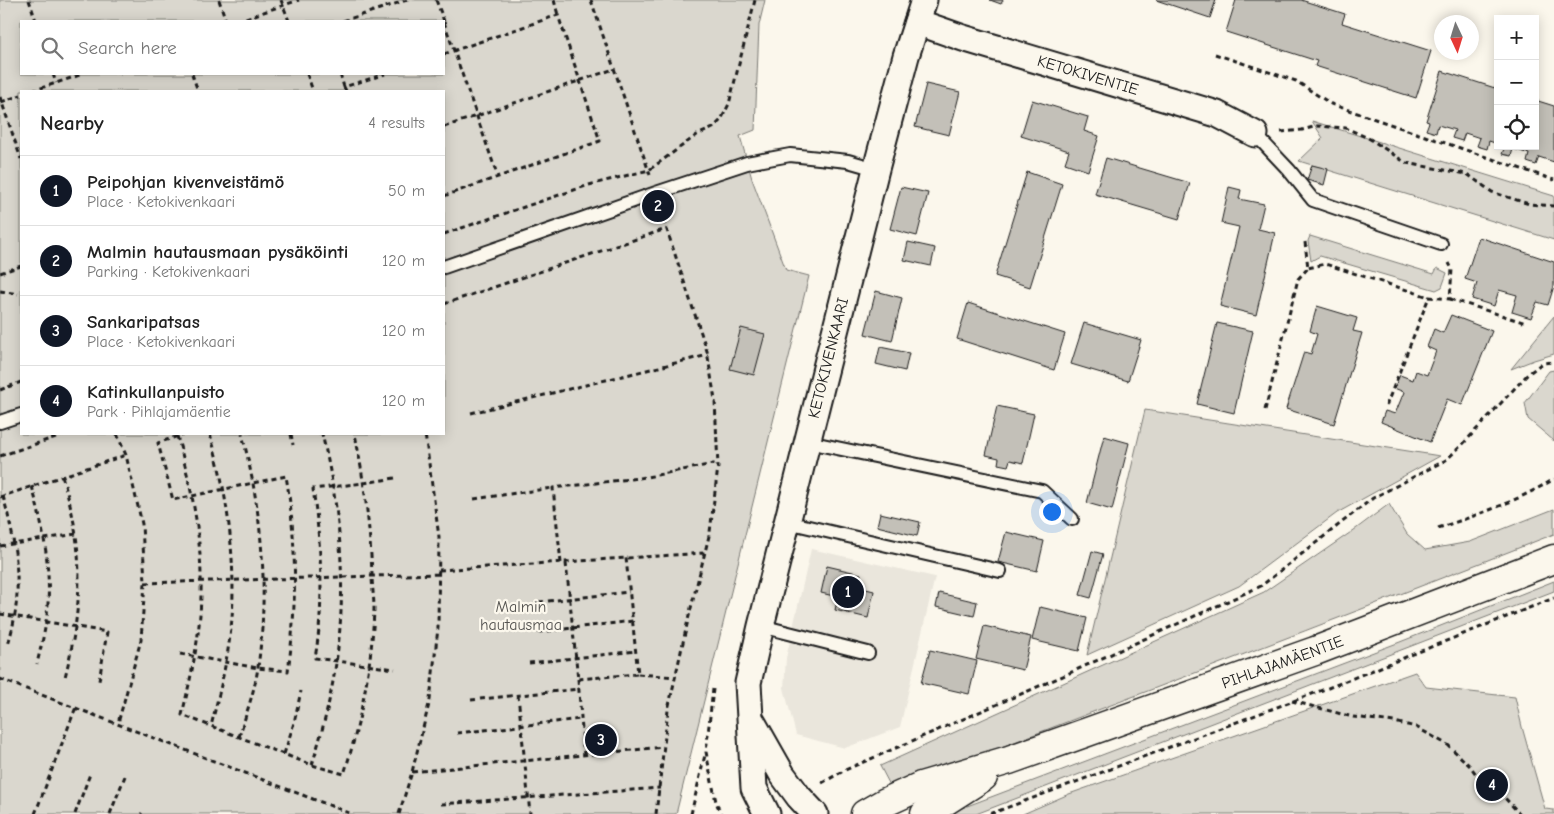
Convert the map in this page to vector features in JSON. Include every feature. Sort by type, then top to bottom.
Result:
[{"type":"main road","name":"PIHLAJAMÄENTIE","points":[[865,814],[921,786],[1009,760],[1315,651],[1554,559]]},
{"type":"main road","name":"PIHLAJAMÄENTIE","points":[[925,814],[1009,760]]},
{"type":"street","name":"KETOKIVENTIE","points":[[920,11],[963,38],[1218,114],[1255,134]]},
{"type":"street","name":"KETOKIVENKAARI","points":[[767,814],[754,788],[748,683],[876,169],[920,11]]},
{"type":"street","name":"KETOKIVENKAARI","points":[[751,719],[782,774],[807,805]]},
{"type":"lane","points":[[1255,134],[1289,170],[1313,200],[1441,244]]},
{"type":"lane","points":[[445,267],[747,163],[790,155],[848,161],[876,169]]},
{"type":"lane","points":[[0,422],[20,415]]},
{"type":"lane","points":[[808,442],[1042,491],[1072,519]]},
{"type":"lane","points":[[787,522],[1000,571]]},
{"type":"lane","points":[[761,626],[868,653]]},
{"type":"path","points":[[29,0],[36,20]]},
{"type":"path","points":[[219,0],[226,20]]},
{"type":"path","points":[[281,0],[289,20]]},
{"type":"path","points":[[240,20],[299,0]]},
{"type":"path","points":[[346,20],[407,0]]},
{"type":"path","points":[[436,0],[443,20]]},
{"type":"path","points":[[445,196],[600,141],[554,0]]},
{"type":"path","points":[[591,0],[649,170],[666,229],[708,355],[715,400],[718,463],[710,532],[668,710],[656,814]]},
{"type":"path","points":[[445,234],[588,185],[649,170],[697,135],[713,128],[721,120],[729,104],[755,0]]},
{"type":"path","points":[[445,54],[558,15]]},
{"type":"path","points":[[445,25],[498,177]]},
{"type":"path","points":[[1215,54],[1296,81],[1332,104],[1554,180]]},
{"type":"path","points":[[445,127],[614,69]]},
{"type":"path","points":[[53,75],[56,83]]},
{"type":"path","points":[[35,90],[81,75]]},
{"type":"path","points":[[192,75],[198,90]]},
{"type":"path","points":[[307,75],[313,90]]},
{"type":"path","points":[[340,75],[345,89],[382,75]]},
{"type":"path","points":[[1,102],[20,95]]},
{"type":"path","points":[[0,97],[20,156]]},
{"type":"path","points":[[1255,134],[1302,130],[1317,126],[1346,128],[1370,139],[1406,163],[1467,174],[1492,192],[1529,204],[1554,206]]},
{"type":"path","points":[[445,304],[666,229]]},
{"type":"path","points":[[1305,242],[1308,268]]},
{"type":"path","points":[[1441,244],[1452,269],[1450,299]]},
{"type":"path","points":[[1265,410],[1298,279],[1308,268],[1325,264],[1429,297],[1450,299],[1526,323]]},
{"type":"path","points":[[0,273],[20,266]]},
{"type":"path","points":[[0,291],[18,294]]},
{"type":"path","points":[[1386,406],[1429,297]]},
{"type":"path","points":[[471,413],[708,355]]},
{"type":"path","points":[[807,805],[845,770],[1065,675],[1261,586],[1373,498],[1446,460],[1464,444],[1527,375],[1542,363],[1554,362]]},
{"type":"path","points":[[0,390],[20,382]]},
{"type":"path","points":[[0,456],[62,435]]},
{"type":"path","points":[[117,435],[126,454],[142,524],[145,583],[141,640],[118,723]]},
{"type":"path","points":[[180,435],[158,442],[173,500],[286,476],[290,501],[295,594],[288,672],[180,654]]},
{"type":"path","points":[[210,435],[224,489],[231,550],[232,580],[232,617],[226,662],[211,726]]},
{"type":"path","points":[[239,737],[258,668],[263,579],[262,547],[254,483],[242,435]]},
{"type":"path","points":[[291,435],[293,445]]},
{"type":"path","points":[[312,765],[325,720],[336,660],[342,602],[337,516],[322,435]]},
{"type":"path","points":[[177,436],[187,470],[197,519],[201,581],[195,657],[182,715],[312,765],[344,774],[358,721],[368,664],[374,607],[371,550],[364,483],[355,435]]},
{"type":"path","points":[[399,814],[412,772],[430,700],[438,628],[439,538],[425,435]]},
{"type":"path","points":[[8,644],[16,617],[17,563],[2,497],[126,454]]},
{"type":"path","points":[[474,499],[646,476],[718,463]]},
{"type":"path","points":[[62,476],[71,502],[80,561],[76,627],[65,677]]},
{"type":"path","points":[[395,478],[313,489],[321,577],[319,633],[315,658],[395,669]]},
{"type":"path","points":[[1438,528],[1473,517],[1533,492],[1554,479]]},
{"type":"path","points":[[32,486],[45,539],[48,589],[47,622],[37,664]]},
{"type":"path","points":[[553,488],[562,563]]},
{"type":"path","points":[[0,546],[76,534]]},
{"type":"path","points":[[145,583],[372,576],[705,553]]},
{"type":"path","points":[[626,558],[638,674]]},
{"type":"path","points":[[566,563],[584,755]]},
{"type":"path","points":[[539,602],[630,592]]},
{"type":"path","points":[[990,814],[1328,688],[1554,598]]},
{"type":"path","points":[[0,614],[107,632],[99,681]]},
{"type":"path","points":[[538,632],[633,621]]},
{"type":"path","points":[[529,664],[636,651]]},
{"type":"path","points":[[578,679],[638,674],[676,677]]},
{"type":"path","points":[[0,679],[352,814]]},
{"type":"path","points":[[471,700],[578,689]]},
{"type":"path","points":[[691,814],[706,752],[713,689]]},
{"type":"path","points":[[284,754],[294,723],[301,690]]},
{"type":"path","points":[[518,695],[530,814]]},
{"type":"path","points":[[1291,701],[1353,717],[1416,727],[1448,745],[1470,766],[1484,784],[1503,796],[1520,814]]},
{"type":"path","points":[[35,814],[76,707]]},
{"type":"path","points":[[457,733],[581,719]]},
{"type":"path","points":[[412,772],[663,747]]},
{"type":"path","points":[[706,752],[716,802],[721,814]]},
{"type":"path","points":[[75,814],[90,774]]},
{"type":"path","points":[[110,814],[125,776]]},
{"type":"path","points":[[441,804],[660,788]]},
{"type":"shaded area","points":[[811,549],[935,577],[900,727],[845,748],[796,735],[784,688],[786,658]]},
{"type":"green space","name":"Malmin hautausmaa","points":[[0,0],[765,0],[759,25],[755,130],[740,136],[752,179],[786,270],[809,276],[676,814],[0,814]]},
{"type":"green space","points":[[1312,121],[1554,196],[1554,240],[1299,161],[1323,138]]},
{"type":"green space","points":[[1310,236],[1434,274],[1437,268],[1447,273],[1442,287],[1436,290],[1320,256],[1311,261],[1308,241]]},
{"type":"green space","points":[[1554,316],[1554,354],[1511,369]]},
{"type":"green space","points":[[1554,370],[1554,441],[1528,419],[1525,403],[1549,371]]},
{"type":"green space","points":[[1145,410],[1440,456],[1337,513],[1239,586],[1087,655]]},
{"type":"green space","points":[[1389,504],[1407,534],[1425,550],[1470,542],[1554,509],[1554,534],[892,789],[880,766],[1264,592]]},
{"type":"green space","points":[[1554,581],[1554,591],[976,814],[955,814],[954,811],[1400,642]]},
{"type":"green space","points":[[1415,672],[1426,687],[1515,697],[1545,809],[1554,810],[1554,814],[1023,814],[1069,794]]},
{"type":"building","points":[[990,0],[1003,0],[1001,4]]},
{"type":"building","points":[[1156,0],[1216,0],[1210,18]]},
{"type":"building","points":[[1236,0],[1301,0],[1345,14],[1342,23],[1431,51],[1416,98],[1315,66],[1317,61],[1226,32]]},
{"type":"building","points":[[1442,71],[1494,88],[1494,143],[1489,141],[1487,149],[1477,146],[1480,138],[1465,133],[1462,141],[1452,138],[1455,130],[1438,125],[1436,133],[1426,130],[1429,122],[1426,121]]},
{"type":"building","points":[[926,84],[960,92],[949,135],[915,127]]},
{"type":"building","points":[[1032,100],[1088,117],[1084,131],[1099,136],[1088,171],[1065,163],[1069,151],[1021,136]]},
{"type":"building","points":[[1539,101],[1554,106],[1554,162],[1539,157],[1536,165],[1527,162],[1529,154],[1517,150],[1539,150]]},
{"type":"building","points":[[1504,150],[1513,150],[1511,156],[1502,154]]},
{"type":"building","points":[[1106,158],[1190,183],[1179,219],[1095,194]]},
{"type":"building","points":[[1312,165],[1328,169],[1324,185],[1307,180]]},
{"type":"building","points":[[1027,172],[1062,184],[1030,287],[995,276]]},
{"type":"building","points":[[901,187],[928,193],[917,236],[890,229]]},
{"type":"building","points":[[1229,187],[1241,190],[1239,199],[1264,204],[1258,229],[1275,233],[1256,315],[1220,306],[1239,227],[1221,223]]},
{"type":"building","points":[[1479,237],[1554,262],[1554,286],[1548,305],[1537,302],[1531,318],[1512,312],[1517,295],[1499,290],[1494,306],[1472,299],[1477,283],[1465,279]]},
{"type":"building","points":[[908,242],[935,248],[931,266],[904,260]]},
{"type":"building","points":[[876,291],[902,298],[892,341],[865,334]]},
{"type":"building","points":[[968,303],[1065,334],[1054,370],[957,339]]},
{"type":"building","points":[[1317,306],[1357,318],[1353,331],[1362,333],[1334,424],[1286,409],[1304,352],[1311,354],[1317,334],[1310,331]]},
{"type":"building","points":[[1451,315],[1492,331],[1462,405],[1447,399],[1430,442],[1381,422],[1385,411],[1395,414],[1404,392],[1394,388],[1400,375],[1413,380],[1416,371],[1427,375],[1436,351],[1427,347],[1434,329],[1443,333]]},
{"type":"building","points":[[1084,323],[1141,340],[1128,381],[1071,364]]},
{"type":"building","points":[[1217,323],[1253,331],[1234,413],[1197,404]]},
{"type":"building","points":[[741,328],[765,334],[754,375],[730,369]]},
{"type":"building","points":[[880,347],[909,353],[905,371],[876,364]]},
{"type":"building","points":[[997,406],[1034,414],[1023,463],[1010,460],[1008,466],[998,464],[999,458],[986,455]]},
{"type":"building","points":[[1104,436],[1129,443],[1112,510],[1087,503]]},
{"type":"building","points":[[880,513],[920,522],[917,536],[877,526]]},
{"type":"building","points":[[1006,532],[1044,541],[1037,571],[998,562]]},
{"type":"building","points":[[1092,551],[1103,554],[1091,598],[1080,595]]},
{"type":"building","points":[[827,566],[861,574],[858,587],[874,591],[868,618],[835,610],[838,597],[821,593]]},
{"type":"building","points":[[939,593],[977,602],[974,616],[936,607]]},
{"type":"building","points":[[1040,607],[1087,618],[1079,651],[1032,640]]},
{"type":"building","points":[[984,626],[1031,637],[1023,670],[976,659]]},
{"type":"building","points":[[930,650],[977,661],[969,694],[921,683]]},
{"type":"place","name":"Malmin hautausmaan pysäköinti","points":[[658,206]]},
{"type":"place","name":"Peipohjan kivenveistämö","points":[[848,592]]},
{"type":"place","name":"Sankaripatsas","points":[[601,740]]},
{"type":"place","name":"Katinkullanpuisto","points":[[1492,785]]}]
